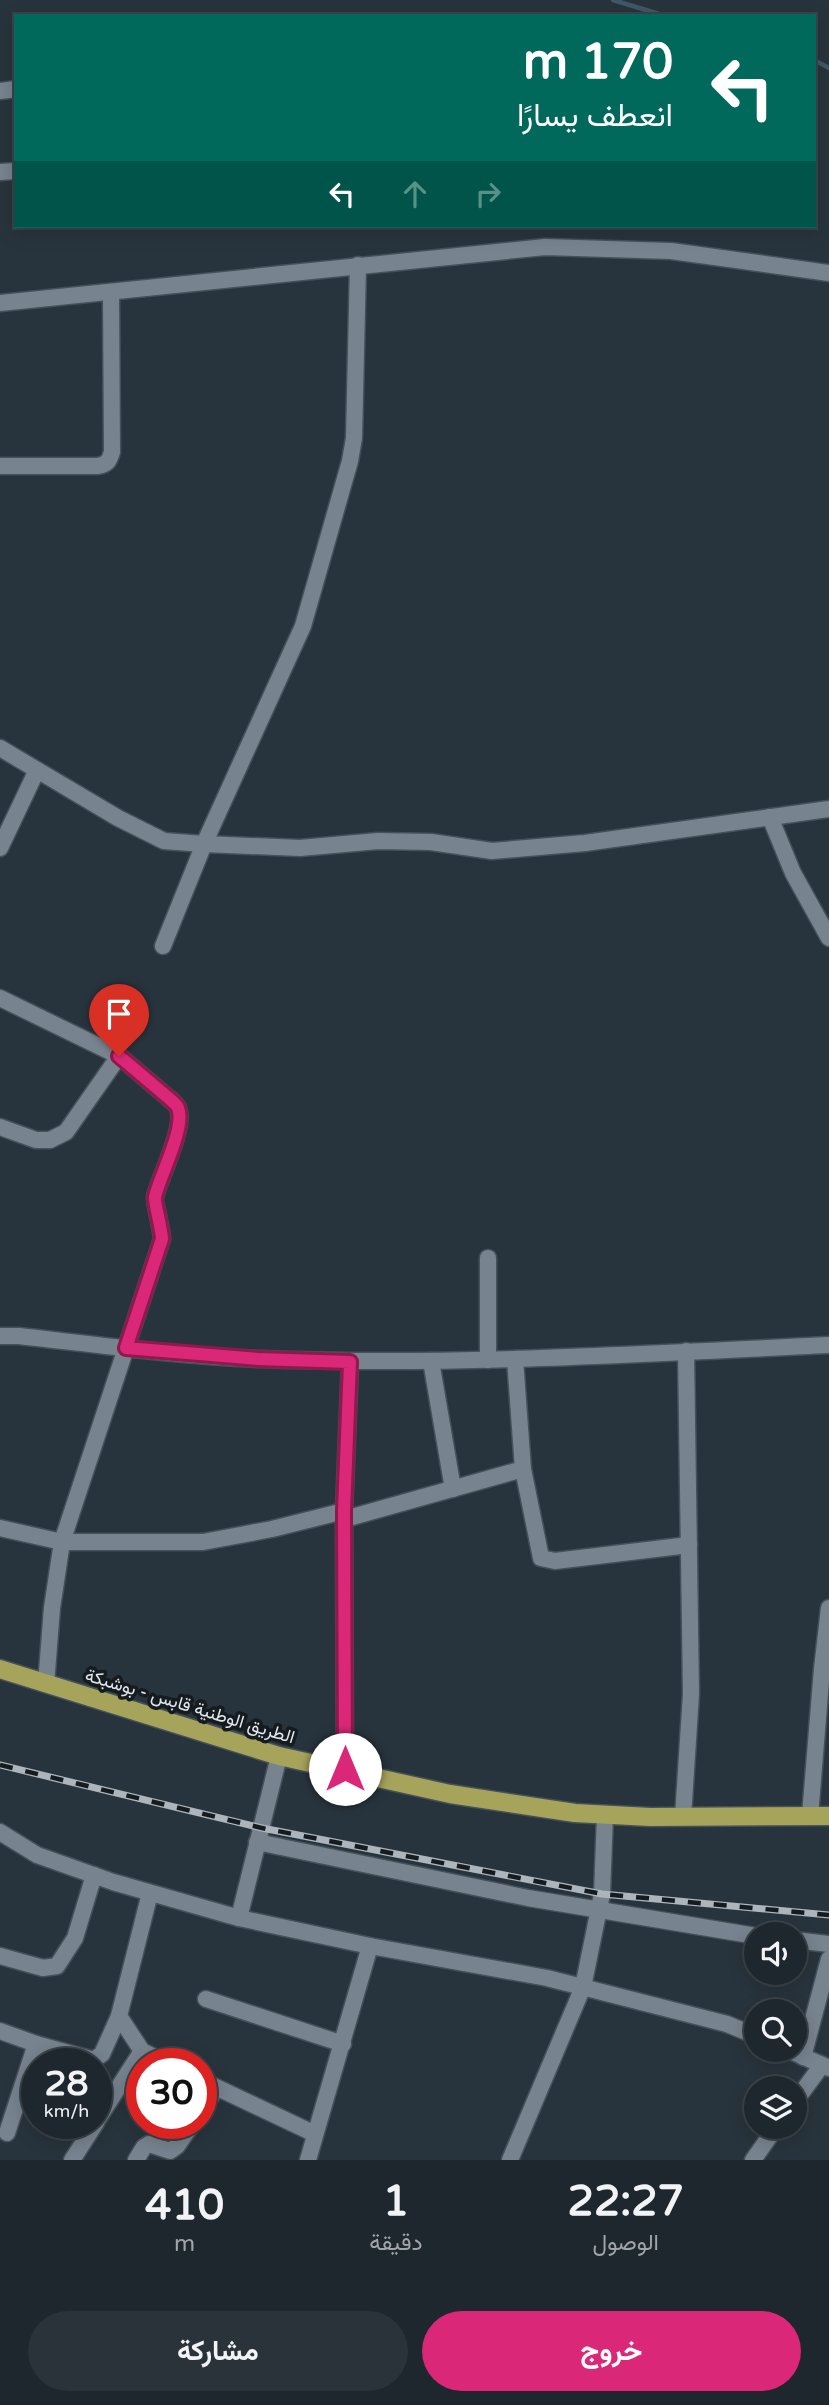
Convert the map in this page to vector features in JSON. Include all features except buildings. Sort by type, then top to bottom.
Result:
[{"type":"main road","name":"الطريق الوطنية قابس - بوشبكة","points":[[0,1669],[279,1756],[450,1794],[605,1815],[829,1816]]},
{"type":"street","points":[[0,303],[545,247],[671,251],[829,273]]},
{"type":"street","points":[[163,946],[204,844],[303,626],[354,439],[358,265]]},
{"type":"street","points":[[0,466],[98,466],[106,465],[109,461],[112,452],[111,292]]},
{"type":"street","points":[[0,748],[118,818],[164,841],[204,844],[300,848],[378,841],[431,842],[492,851],[585,843],[829,809]]},
{"type":"street","points":[[0,848],[37,770]]},
{"type":"street","points":[[770,817],[793,873],[829,938]]},
{"type":"street","points":[[0,999],[119,1056],[178,1106],[180,1115],[178,1129],[154,1200],[161,1220],[162,1239],[62,1542],[52,1608],[46,1684]]},
{"type":"street","points":[[0,1127],[36,1140],[50,1140],[66,1132],[119,1056]]},
{"type":"street","points":[[488,1258],[488,1360]]},
{"type":"street","points":[[0,1336],[258,1359],[350,1362],[488,1360],[829,1345]]},
{"type":"street","points":[[683,1817],[691,1694],[686,1351]]},
{"type":"street","points":[[515,1359],[523,1469],[541,1558],[547,1561],[689,1545]]},
{"type":"street","points":[[431,1361],[453,1489]]},
{"type":"street","points":[[345,1769],[344,1515],[350,1362]]},
{"type":"street","points":[[0,1528],[62,1542],[203,1542],[344,1515],[523,1469]]},
{"type":"street","points":[[810,1816],[829,1608]]},
{"type":"street","points":[[239,1918],[279,1756]]},
{"type":"street","points":[[510,2160],[583,1987],[602,1894],[605,1815]]},
{"type":"street","points":[[0,1832],[37,1855],[150,1893],[239,1918],[370,1946],[547,1978],[727,2024],[744,2031]]},
{"type":"street","points":[[257,1842],[528,1898],[744,1934]]},
{"type":"street","points":[[0,1956],[43,1968],[57,1966],[75,1938],[94,1875]]},
{"type":"street","points":[[0,2031],[90,2060],[99,2059],[119,2016],[150,1893]]},
{"type":"street","points":[[807,1941],[829,1944]]},
{"type":"street","points":[[308,2160],[370,1946]]},
{"type":"street","points":[[807,2042],[829,1959]]},
{"type":"street","points":[[206,1998],[343,2044]]},
{"type":"street","points":[[119,2016],[140,2048]]},
{"type":"street","points":[[7,2133],[36,2044]]},
{"type":"street","points":[[807,2059],[826,2066],[807,2088]]},
{"type":"street","points":[[112,2098],[126,2076]]},
{"type":"street","points":[[217,2088],[315,2134]]},
{"type":"street","points":[[72,2160],[86,2139]]},
{"type":"street","points":[[136,2160],[149,2144],[170,2151],[182,2139]]},
{"type":"street","points":[[753,2160],[768,2139]]},
{"type":"waterway","points":[[613,0],[659,14]]},
{"type":"waterway","points":[[816,61],[829,68]]},
{"type":"railway","points":[[0,1765],[262,1828],[602,1894],[829,1915]]},
{"type":"route","points":[[119,1056],[178,1106],[180,1115],[178,1129],[154,1200],[161,1220],[162,1239],[126,1348],[258,1359],[350,1362],[344,1511],[345,1769]]}]
